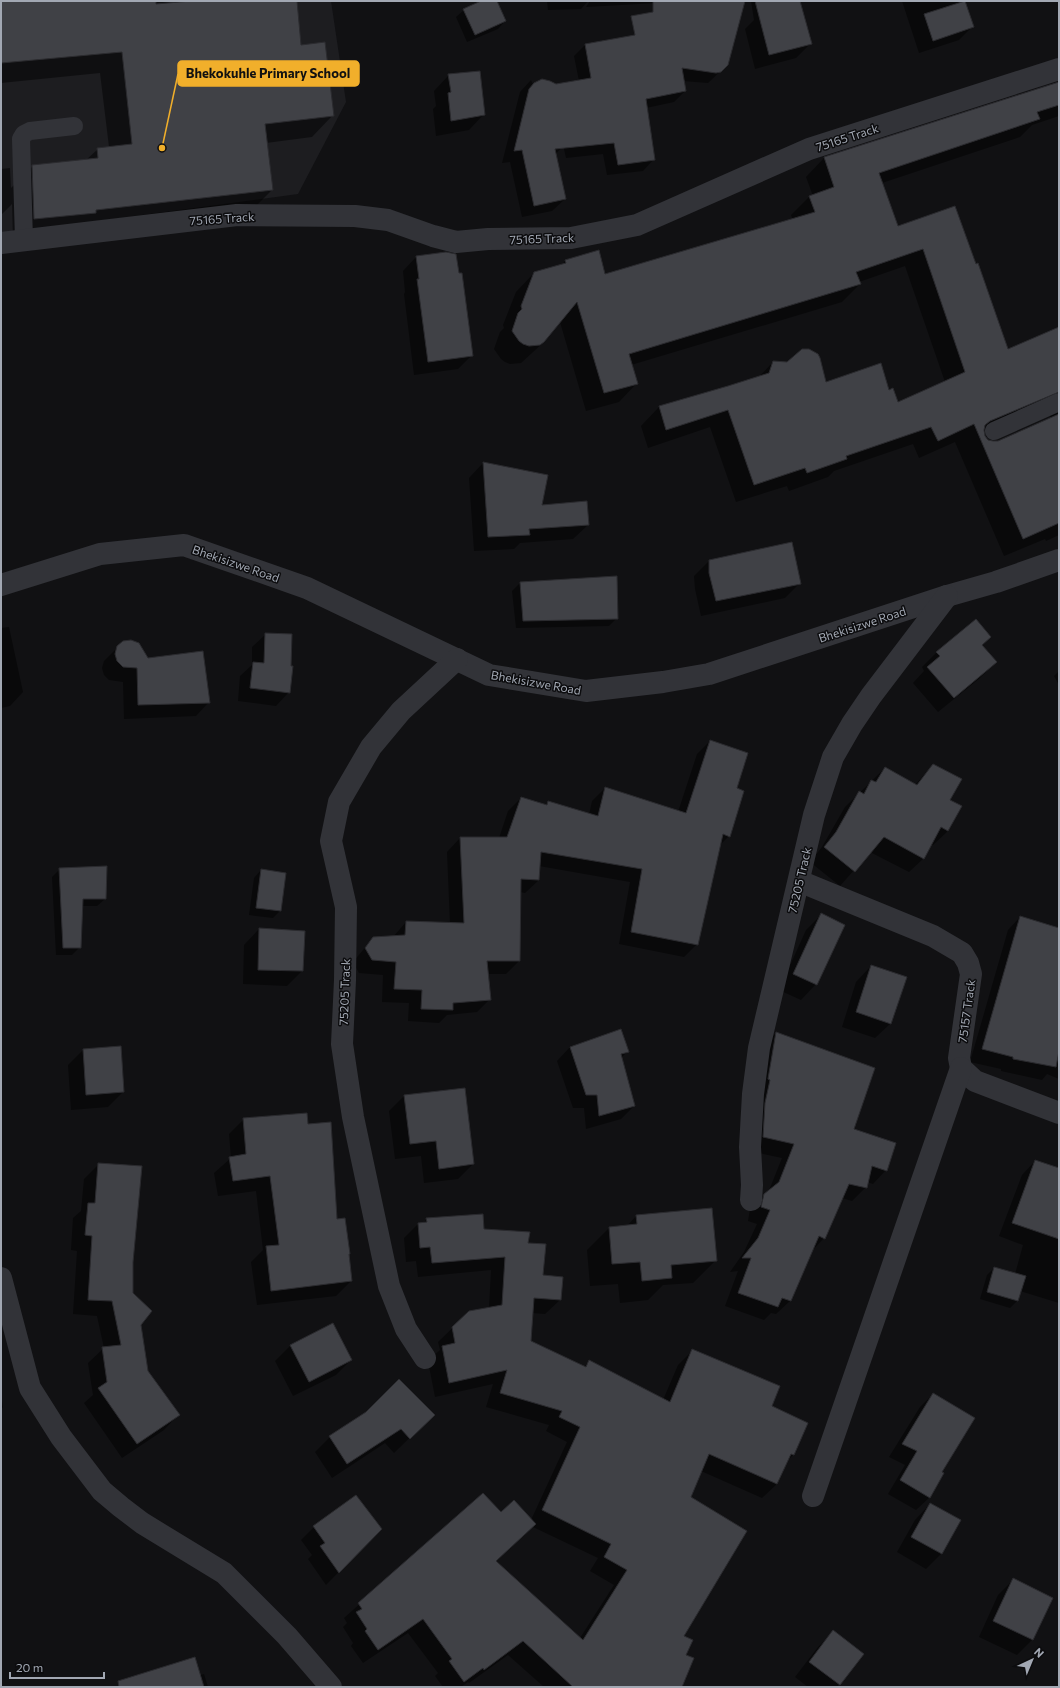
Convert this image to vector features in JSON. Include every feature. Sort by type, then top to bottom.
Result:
[{"type":"street","name":"75165 Track","points":[[1,243],[237,215],[355,216],[388,220],[433,236],[456,242],[488,239],[571,238],[638,225],[809,150],[1059,69]]},
{"type":"street","name":"Bhekisizwe Road","points":[[1,585],[100,554],[184,545],[307,588],[489,675],[586,691],[663,682],[710,674],[947,596],[996,582],[1059,560]]},
{"type":"street","name":"75205 Track","points":[[751,1200],[751,1124],[759,1048],[814,816],[833,757],[852,724],[871,696],[947,596]]},
{"type":"street","name":"75205 Track","points":[[425,1358],[406,1329],[389,1286],[353,1117],[342,1044],[346,907],[331,841],[339,802],[371,748],[401,711],[457,659]]},
{"type":"street","name":"75157 Track","points":[[799,881],[933,936],[962,953],[972,974],[959,1058],[961,1068]]},
{"type":"street","points":[[813,1496],[961,1068],[975,1081],[1059,1113]]},
{"type":"street","points":[[1,1278],[30,1388],[61,1437],[102,1491],[142,1523],[224,1573],[287,1636],[331,1687]]},
{"type":"lane","points":[[24,240],[21,139],[24,134],[30,131],[74,126]]},
{"type":"lane","points":[[994,431],[1059,402]]},
{"type":"shaded area","points":[[1,1],[331,1],[346,102],[298,194],[1,234]]},
{"type":"building","points":[[1,1],[156,1],[156,4],[191,1],[297,1],[301,45],[325,42],[334,116],[265,124],[273,190],[96,210],[96,213],[34,219],[32,165],[98,158],[97,148],[132,144],[122,52],[1,63]]},
{"type":"building","points":[[481,1],[497,1],[506,21],[475,35],[463,9]]},
{"type":"building","points":[[653,1],[745,1],[728,65],[721,72],[716,73],[682,68],[686,91],[646,99],[655,160],[618,165],[614,143],[555,149],[566,199],[534,206],[522,150],[514,151],[529,89],[534,83],[542,79],[556,84],[591,78],[585,44],[635,35],[631,16],[653,12]]},
{"type":"building","points":[[755,1],[800,1],[812,44],[769,55]]},
{"type":"building","points":[[965,1],[974,27],[933,41],[924,14]]},
{"type":"building","points":[[480,71],[485,115],[451,121],[448,93],[451,92],[448,74]]},
{"type":"building","points":[[1059,82],[1059,105],[1037,112],[1040,119],[879,173],[898,226],[955,206],[976,264],[978,263],[1008,349],[1059,327],[1059,392],[990,421],[985,425],[984,430],[985,436],[988,440],[998,441],[1059,414],[1059,523],[1023,539],[974,424],[938,441],[931,427],[846,456],[847,459],[807,473],[805,468],[754,485],[728,410],[666,430],[659,406],[769,373],[773,361],[787,362],[802,349],[809,349],[818,354],[826,382],[881,363],[889,390],[893,388],[898,402],[965,372],[923,249],[856,272],[861,284],[629,354],[638,384],[604,393],[577,302],[540,345],[529,346],[523,344],[512,331],[518,313],[522,309],[521,306],[534,272],[566,263],[565,260],[599,250],[605,274],[815,212],[809,196],[834,187],[824,157]]},
{"type":"building","points":[[446,252],[456,254],[459,273],[462,273],[473,356],[428,362],[417,279],[419,279],[416,256]]},
{"type":"building","points":[[483,462],[548,475],[542,505],[587,501],[589,525],[529,529],[530,535],[488,537]]},
{"type":"building","points":[[792,542],[801,584],[716,601],[709,573],[709,560]]},
{"type":"building","points":[[617,576],[618,619],[523,621],[520,582]]},
{"type":"building","points":[[976,619],[991,637],[982,645],[997,662],[954,698],[927,667],[940,656],[936,652]]},
{"type":"building","points":[[265,633],[292,634],[291,666],[293,666],[290,693],[250,688],[253,662],[264,663]]},
{"type":"building","points":[[131,640],[139,643],[148,658],[203,651],[210,703],[138,705],[137,668],[123,667],[117,661],[115,654],[117,646],[123,641]]},
{"type":"building","points":[[710,740],[748,753],[737,788],[744,791],[730,837],[723,834],[698,945],[631,932],[642,869],[541,852],[539,880],[521,879],[520,961],[487,961],[491,1000],[453,1003],[453,1010],[421,1009],[422,990],[394,989],[396,962],[372,960],[365,948],[373,937],[405,935],[406,921],[464,923],[460,837],[507,837],[521,797],[547,805],[548,801],[598,816],[605,787],[686,813]]},
{"type":"building","points":[[933,764],[962,779],[950,800],[962,806],[948,831],[941,827],[924,859],[884,837],[855,872],[824,847],[836,832],[859,791],[864,794],[871,780],[876,782],[885,767],[917,785]]},
{"type":"building","points":[[107,866],[106,899],[83,899],[81,948],[63,948],[59,868]]},
{"type":"building","points":[[261,869],[286,873],[281,911],[256,908]]},
{"type":"building","points":[[821,913],[845,925],[817,985],[793,974]]},
{"type":"building","points":[[1020,916],[1059,928],[1059,1051],[1056,1067],[1013,1059],[1013,1057],[982,1049]]},
{"type":"building","points":[[259,928],[305,931],[303,971],[258,970]]},
{"type":"building","points":[[871,965],[907,977],[891,1024],[856,1012]]},
{"type":"building","points":[[621,1029],[629,1052],[621,1054],[635,1106],[599,1116],[597,1095],[586,1095],[570,1047]]},
{"type":"building","points":[[776,1032],[875,1068],[854,1129],[896,1143],[887,1171],[872,1166],[867,1188],[849,1184],[825,1239],[819,1236],[791,1301],[782,1298],[778,1307],[738,1293],[751,1258],[742,1258],[758,1238],[770,1210],[761,1207],[764,1194],[779,1182],[794,1144],[763,1137],[765,1103],[770,1080],[768,1079]]},
{"type":"building","points":[[121,1046],[124,1092],[86,1095],[83,1049]]},
{"type":"building","points":[[465,1088],[474,1164],[439,1169],[436,1141],[410,1144],[404,1095]]},
{"type":"building","points":[[307,1113],[308,1124],[331,1122],[337,1219],[345,1218],[352,1281],[271,1291],[266,1246],[279,1245],[270,1176],[233,1181],[229,1157],[246,1154],[243,1118]]},
{"type":"building","points":[[1035,1160],[1059,1168],[1059,1239],[1012,1223]]},
{"type":"building","points":[[98,1163],[142,1166],[133,1262],[133,1293],[152,1311],[141,1325],[148,1371],[180,1415],[137,1444],[98,1388],[107,1382],[102,1347],[121,1345],[112,1301],[88,1300],[92,1236],[85,1235],[88,1203],[95,1203]]},
{"type":"building","points":[[712,1208],[717,1261],[671,1265],[672,1278],[642,1281],[640,1262],[612,1264],[609,1227],[637,1224],[636,1215]]},
{"type":"building","points":[[483,1214],[484,1229],[530,1232],[528,1243],[546,1244],[543,1275],[563,1277],[561,1300],[534,1298],[531,1341],[586,1367],[589,1360],[670,1402],[692,1349],[780,1386],[772,1406],[808,1423],[794,1455],[791,1454],[777,1484],[709,1454],[691,1497],[747,1531],[684,1636],[693,1640],[686,1655],[694,1658],[682,1687],[573,1687],[523,1641],[484,1670],[483,1668],[464,1682],[449,1661],[452,1659],[423,1619],[378,1650],[365,1631],[367,1629],[356,1612],[362,1609],[358,1603],[483,1493],[501,1512],[514,1500],[536,1524],[496,1561],[583,1640],[627,1570],[604,1557],[611,1544],[542,1510],[580,1427],[559,1417],[562,1411],[500,1393],[507,1370],[449,1383],[442,1346],[455,1343],[452,1327],[469,1311],[502,1305],[505,1257],[432,1263],[430,1247],[420,1248],[418,1223],[427,1222],[426,1218]]},
{"type":"building","points":[[994,1267],[1026,1276],[1018,1301],[987,1292]]},
{"type":"building","points":[[333,1323],[352,1360],[309,1382],[290,1345]]},
{"type":"building","points":[[399,1379],[435,1415],[410,1439],[401,1429],[347,1464],[329,1436],[366,1412]]},
{"type":"building","points":[[933,1393],[975,1418],[942,1472],[944,1473],[930,1498],[900,1480],[917,1451],[902,1444]]},
{"type":"building","points":[[356,1495],[382,1529],[339,1573],[320,1546],[325,1543],[313,1526]]},
{"type":"building","points":[[930,1503],[961,1520],[942,1554],[911,1537]]},
{"type":"building","points":[[1013,1578],[1053,1598],[1033,1640],[993,1621]]},
{"type":"building","points":[[833,1630],[864,1654],[840,1685],[809,1662]]},
{"type":"building","points":[[195,1657],[204,1687],[119,1687],[118,1681]]},
{"type":"place","name":"Bhekokuhle Primary School","points":[[162,148]]}]
